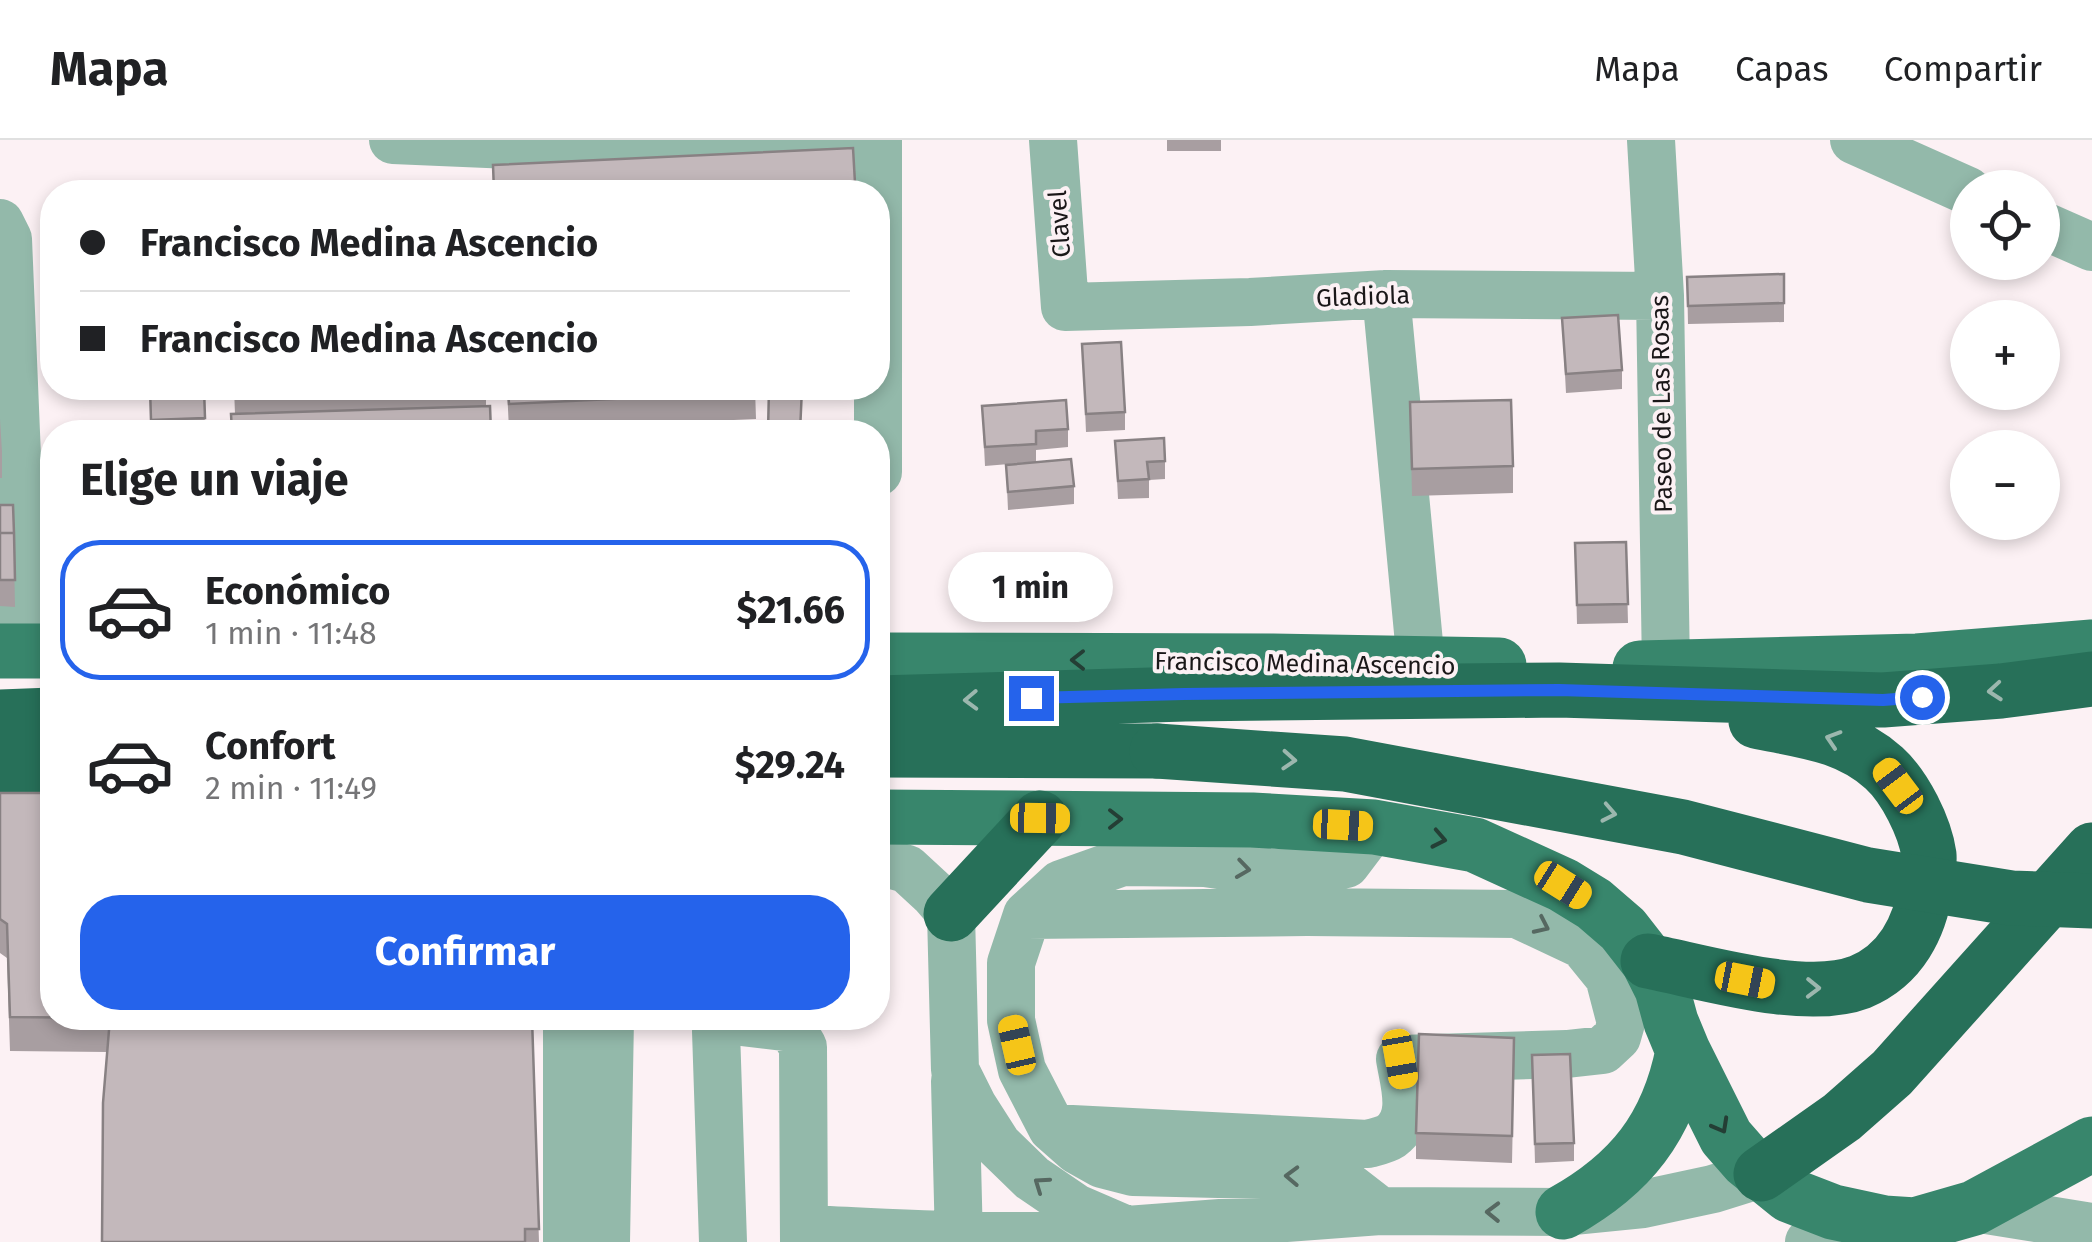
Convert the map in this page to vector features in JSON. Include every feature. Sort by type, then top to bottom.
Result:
[{"type":"highway","name":"Francisco Medina Ascencio","points":[[890,703],[1184,694],[1559,690],[1883,700],[2092,680]]},
{"type":"highway","points":[[1559,690],[1754,720],[1843,740],[1885,769],[1910,804],[1923,832],[1930,858],[1917,927],[1886,967],[1859,982],[1826,989],[1777,986],[1648,961]]},
{"type":"highway","points":[[0,717],[40,715]]},
{"type":"highway","points":[[890,750],[1157,752],[1345,764],[1682,827],[1868,874],[2011,898],[2092,900]]},
{"type":"highway","points":[[0,771],[40,768]]},
{"type":"highway","points":[[952,914],[1040,818]]},
{"type":"highway","points":[[1762,1174],[1842,1118],[1892,1073],[2092,850]]},
{"type":"main road","name":"Francisco Medina Ascencio","points":[[890,660],[1253,660],[1666,669],[1917,661],[2092,647]]},
{"type":"main road","points":[[0,806],[40,806]]},
{"type":"main road","points":[[890,817],[1252,820],[1374,826],[1475,846],[1563,885],[1624,929],[1648,961],[1662,989],[1683,1051],[1726,1137],[1746,1161],[1788,1196],[1808,1204],[1870,1220],[1915,1225],[1974,1208],[2092,1144]]},
{"type":"main road","points":[[1563,1212],[1604,1186],[1639,1152],[1665,1111],[1683,1051]]},
{"type":"street","points":[[393,140],[878,151],[878,180]]},
{"type":"street","name":"Clavel","points":[[1052,140],[1065,307]]},
{"type":"street","name":"Paseo de Las Rosas","points":[[1650,140],[1660,296],[1666,669]]},
{"type":"street","points":[[1854,140],[1950,183]]},
{"type":"street","points":[[0,223],[8,238],[9,499],[26,651]]},
{"type":"street","points":[[2060,232],[2092,247]]},
{"type":"street","points":[[1386,294],[1420,664]]},
{"type":"street","name":"Gladiola","points":[[1065,307],[1386,294],[1660,296]]},
{"type":"street","points":[[1374,826],[1346,864],[1308,872],[1273,873],[1206,863],[1123,862],[1060,884],[1026,915],[1011,963],[1011,1020],[1022,1070],[1052,1128],[1077,1150],[1102,1164],[1133,1172],[1307,1176],[1348,1187],[1380,1210]]},
{"type":"street","points":[[890,864],[907,869],[952,914],[960,1239]]},
{"type":"street","points":[[1026,915],[1517,914],[1583,945],[1609,977],[1622,1023],[1618,1038],[1603,1050],[1400,1059],[1406,1110],[1401,1124],[1390,1137],[1368,1144],[1052,1128]]},
{"type":"street","points":[[566,1030],[567,1242]]},
{"type":"street","points":[[606,1242],[610,1030]]},
{"type":"street","points":[[718,1030],[723,1242]]},
{"type":"street","points":[[793,1030],[803,1046],[804,1236],[1064,1236],[1380,1210],[1563,1212],[1643,1204],[1762,1174]]},
{"type":"street","points":[[954,1070],[992,1136],[1016,1164],[1076,1208],[1128,1230]]},
{"type":"street","points":[[1974,1208],[2092,1227]]},
{"type":"street","points":[[1809,1242],[1915,1225]]},
{"type":"building","points":[[853,148],[855,180],[494,180],[493,165]]},
{"type":"building","points":[[1784,274],[1784,303],[1688,306],[1687,277]]},
{"type":"building","points":[[1618,315],[1622,370],[1566,374],[1562,318]]},
{"type":"building","points":[[1121,342],[1125,412],[1086,414],[1082,344]]},
{"type":"building","points":[[150,400],[204,400],[205,418],[151,420]]},
{"type":"building","points":[[509,400],[591,400],[509,404]]},
{"type":"building","points":[[769,400],[801,400],[801,420],[768,420]]},
{"type":"building","points":[[1066,400],[1068,429],[1036,431],[1036,444],[985,447],[982,406]]},
{"type":"building","points":[[1511,400],[1513,466],[1412,469],[1410,402]]},
{"type":"building","points":[[490,406],[491,420],[231,420],[231,414]]},
{"type":"building","points":[[1164,438],[1165,461],[1147,462],[1149,479],[1118,481],[1115,441]]},
{"type":"building","points":[[1071,459],[1074,486],[1008,492],[1006,465]]},
{"type":"building","points":[[0,505],[13,505],[14,533],[0,533]]},
{"type":"building","points":[[0,533],[14,533],[15,580],[0,580]]},
{"type":"building","points":[[1626,542],[1628,604],[1577,605],[1575,543]]},
{"type":"building","points":[[0,793],[40,793],[40,1017],[10,1017],[7,924],[0,919]]},
{"type":"building","points":[[109,1030],[532,1030],[539,1229],[525,1229],[525,1242],[102,1242],[103,1103]]},
{"type":"building","points":[[1419,1034],[1514,1038],[1512,1136],[1416,1133]]},
{"type":"building","points":[[1570,1054],[1574,1143],[1535,1144],[1532,1055]]},
{"type":"route","points":[[1031,698],[1559,690],[1883,700],[1922,697]]}]
